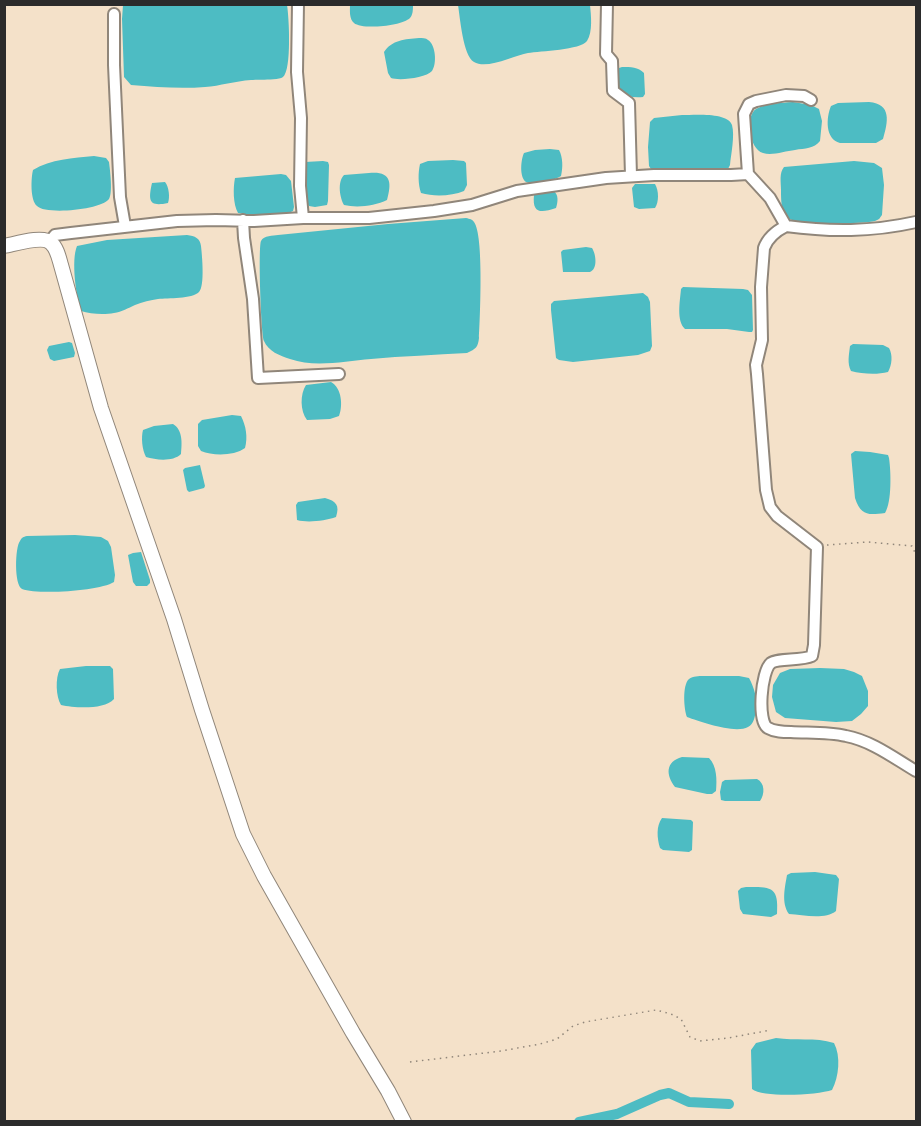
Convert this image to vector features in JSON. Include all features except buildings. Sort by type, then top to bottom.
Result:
[{"type":"street","points":[[298,4],[297,72],[301,118],[300,159],[303,218]]},
{"type":"street","points":[[607,4],[606,54],[612,61],[613,91],[629,102],[631,176]]},
{"type":"street","points":[[114,14],[120,186],[125,226]]},
{"type":"street","points":[[786,226],[770,198],[748,174],[744,114],[749,104],[756,101],[786,95],[804,96],[811,100]]},
{"type":"street","points":[[50,241],[55,235],[177,221],[369,218],[434,211],[472,205],[518,191],[631,176],[748,174]]},
{"type":"street","points":[[243,220],[253,299],[258,378],[339,374]]},
{"type":"street","points":[[916,222],[870,230],[822,230],[786,226],[775,232],[766,243],[761,272],[762,340],[756,365],[766,490],[770,507],[777,516],[817,547],[812,656],[776,661],[770,664],[763,683],[763,722],[766,727],[777,731],[844,735],[862,740],[916,771]]},
{"type":"street","points":[[4,246],[34,240],[50,241]]},
{"type":"street","points":[[50,241],[59,256],[101,408],[174,619],[243,834],[268,885],[404,1122]]},
{"type":"path","points":[[817,547],[868,542],[892,543],[912,546],[916,555]]},
{"type":"path","points":[[410,1062],[540,1044],[556,1039],[573,1026],[585,1022],[656,1010],[681,1019],[690,1037],[700,1041],[771,1030]]},
{"type":"water","points":[[123,5],[287,5],[289,42],[286,72],[283,77],[276,79],[205,87],[131,85],[124,77]]},
{"type":"water","points":[[350,5],[413,5],[413,10],[412,15],[406,21],[382,26],[365,26],[352,21]]},
{"type":"water","points":[[458,5],[590,5],[590,33],[587,41],[577,46],[528,53],[493,63],[480,64],[474,62],[467,52]]},
{"type":"water","points":[[419,38],[427,39],[433,46],[435,59],[432,71],[412,78],[391,78],[384,52],[395,43]]},
{"type":"water","points":[[637,68],[644,73],[645,94],[643,97],[617,92],[616,69]]},
{"type":"water","points":[[793,102],[819,109],[822,121],[820,141],[809,148],[774,154],[758,150],[750,132],[750,118],[753,113],[756,109],[765,106]]},
{"type":"water","points":[[869,102],[882,106],[887,115],[883,139],[876,143],[835,141],[828,127],[831,106],[838,103]]},
{"type":"water","points":[[682,115],[718,116],[729,121],[733,134],[728,169],[725,171],[651,169],[648,147],[650,122],[654,118]]},
{"type":"water","points":[[559,150],[562,163],[561,176],[539,183],[526,182],[521,163],[524,153]]},
{"type":"water","points":[[94,156],[106,158],[109,162],[111,187],[109,199],[96,206],[73,210],[50,210],[37,206],[32,194],[33,170],[55,161]]},
{"type":"water","points":[[453,160],[466,163],[467,185],[464,191],[443,195],[421,193],[420,164],[428,161]]},
{"type":"water","points":[[854,161],[874,163],[882,168],[884,185],[882,215],[879,219],[868,222],[829,224],[802,222],[786,217],[781,197],[781,175],[784,167]]},
{"type":"water","points":[[305,162],[328,162],[329,165],[327,205],[309,206],[304,174]]},
{"type":"water","points":[[376,173],[388,179],[387,200],[366,206],[344,205],[340,186],[344,175]]},
{"type":"water","points":[[286,175],[291,181],[293,211],[274,216],[238,213],[234,196],[235,178]]},
{"type":"water","points":[[165,182],[169,192],[168,203],[154,203],[150,198],[152,183]]},
{"type":"water","points":[[635,184],[655,184],[658,196],[655,208],[634,207],[632,188]]},
{"type":"water","points":[[553,191],[557,196],[556,208],[546,211],[536,209],[534,195]]},
{"type":"water","points":[[466,218],[473,221],[477,230],[480,259],[479,338],[473,350],[467,353],[310,363],[286,358],[275,353],[266,345],[262,323],[260,273],[260,247],[264,238]]},
{"type":"water","points":[[187,235],[200,241],[203,277],[199,292],[186,297],[146,301],[114,313],[97,314],[81,311],[75,278],[74,260],[77,246],[107,240]]},
{"type":"water","points":[[592,248],[594,254],[596,261],[593,270],[563,272],[561,252]]},
{"type":"water","points":[[683,287],[748,290],[752,295],[752,332],[727,329],[685,329],[680,321],[679,311]]},
{"type":"water","points":[[643,293],[650,302],[652,346],[650,351],[638,355],[573,362],[556,358],[551,310],[551,304],[554,301]]},
{"type":"water","points":[[72,343],[74,357],[54,361],[50,359],[47,350],[49,346]]},
{"type":"water","points":[[853,344],[883,345],[889,348],[891,360],[888,372],[870,374],[851,371],[849,356],[850,346]]},
{"type":"water","points":[[331,382],[337,388],[341,398],[339,416],[330,419],[307,420],[302,402],[306,385]]},
{"type":"water","points":[[232,415],[241,416],[243,420],[246,436],[245,448],[235,453],[223,454],[201,451],[198,446],[198,424],[202,420]]},
{"type":"water","points":[[173,424],[180,433],[181,454],[169,459],[146,457],[142,444],[143,430]]},
{"type":"water","points":[[855,451],[888,455],[890,486],[889,502],[885,513],[866,513],[857,504],[851,454]]},
{"type":"water","points":[[200,465],[205,486],[189,492],[183,470]]},
{"type":"water","points":[[325,498],[336,504],[338,509],[336,517],[316,521],[297,520],[296,505],[298,502]]},
{"type":"water","points":[[75,535],[101,537],[108,541],[111,547],[114,582],[96,588],[69,591],[30,591],[19,586],[16,566],[17,550],[22,538]]},
{"type":"water","points":[[141,552],[150,580],[147,586],[136,586],[133,582],[128,555]]},
{"type":"water","points":[[110,666],[113,669],[114,699],[97,707],[61,705],[57,687],[60,669]]},
{"type":"water","points":[[790,669],[844,669],[862,676],[868,691],[868,706],[861,714],[852,721],[836,722],[785,718],[776,712],[772,697],[773,685],[780,673]]},
{"type":"water","points":[[696,676],[749,678],[754,689],[755,717],[750,726],[742,729],[727,728],[687,717],[684,698],[685,686],[689,679]]},
{"type":"water","points":[[682,757],[709,758],[712,761],[715,769],[716,791],[707,794],[675,787],[670,778],[669,769],[672,762]]},
{"type":"water","points":[[757,779],[762,783],[763,789],[760,801],[721,800],[722,782],[725,780]]},
{"type":"water","points":[[662,818],[693,822],[692,850],[689,852],[660,848],[658,832]]},
{"type":"water","points":[[815,872],[836,875],[839,879],[836,911],[820,916],[789,914],[784,900],[787,875]]},
{"type":"water","points":[[746,887],[762,887],[772,890],[777,898],[777,914],[771,917],[743,914],[740,909],[738,891]]},
{"type":"water","points":[[776,1038],[834,1043],[838,1054],[838,1067],[832,1090],[791,1095],[767,1094],[752,1089],[751,1050],[756,1043]]},
{"type":"waterway","points":[[579,1122],[617,1114],[669,1093],[689,1102],[729,1104]]}]
